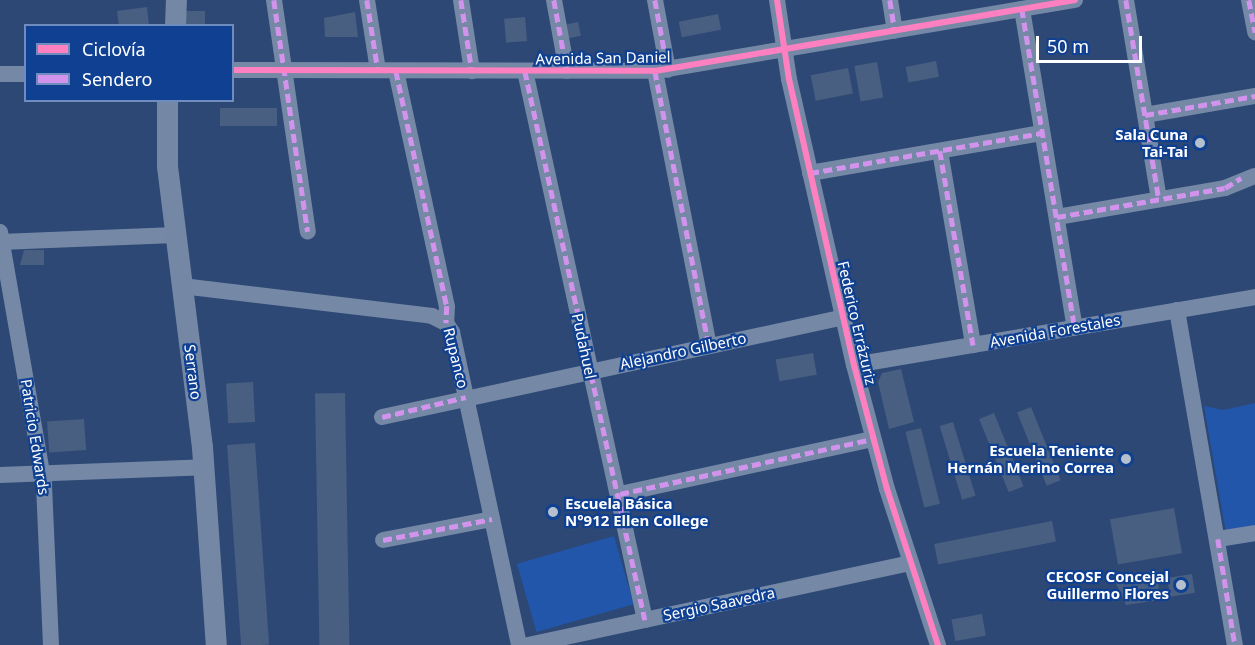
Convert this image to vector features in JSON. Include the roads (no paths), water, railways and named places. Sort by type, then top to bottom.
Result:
[{"type":"main road","points":[[175,24],[176,0]]},
{"type":"main road","name":"Serrano","points":[[167,102],[166,159],[204,467],[216,645]]},
{"type":"street","points":[[273,0],[308,232]]},
{"type":"street","points":[[367,0],[378,70]]},
{"type":"street","points":[[461,0],[472,71]]},
{"type":"street","points":[[554,0],[567,71]]},
{"type":"street","points":[[655,0],[662,70],[709,346]]},
{"type":"street","name":"Federico Errázuriz","points":[[777,0],[782,50],[854,366],[910,563],[938,645]]},
{"type":"street","points":[[890,0],[896,31]]},
{"type":"street","name":"Avenida San Daniel","points":[[234,70],[662,70],[896,31],[988,7],[1022,9],[1075,0]]},
{"type":"street","points":[[1126,0],[1159,199]]},
{"type":"street","points":[[1249,0],[1255,32]]},
{"type":"street","points":[[1022,9],[1075,328]]},
{"type":"street","name":"Rupanco","points":[[396,70],[447,306],[446,322],[452,332],[519,645]]},
{"type":"street","name":"Pudahuel","points":[[525,71],[589,371],[620,494],[645,620]]},
{"type":"street","points":[[0,74],[24,74]]},
{"type":"street","points":[[1145,115],[1255,96]]},
{"type":"street","points":[[810,173],[1042,133]]},
{"type":"street","points":[[940,150],[973,345]]},
{"type":"street","points":[[1057,217],[1225,188],[1255,176]]},
{"type":"street","points":[[2,239],[176,235]]},
{"type":"street","name":"Patricio Edwards","points":[[2,239],[41,474],[51,645]]},
{"type":"street","points":[[182,286],[432,316],[446,322]]},
{"type":"street","name":"Avenida Forestales","points":[[854,366],[1255,297]]},
{"type":"street","points":[[1177,310],[1235,645]]},
{"type":"street","name":"Alejandro Gilberto","points":[[382,417],[843,317]]},
{"type":"street","points":[[620,494],[873,439]]},
{"type":"street","points":[[0,475],[204,467]]},
{"type":"street","points":[[383,540],[492,519]]},
{"type":"street","points":[[1218,539],[1255,533]]},
{"type":"street","name":"Sergio Saavedra","points":[[528,645],[910,563]]},
{"type":"place","name":"Sala Cuna Tai-Tai","points":[[1200,143]]},
{"type":"place","name":"Escuela Teniente Hernán Merino Correa","points":[[1126,459]]},
{"type":"place","name":"Escuela Básica N°912 Ellen College","points":[[553,512]]},
{"type":"place","name":"CECOSF Concejal Guillermo Flores","points":[[1181,585]]}]
